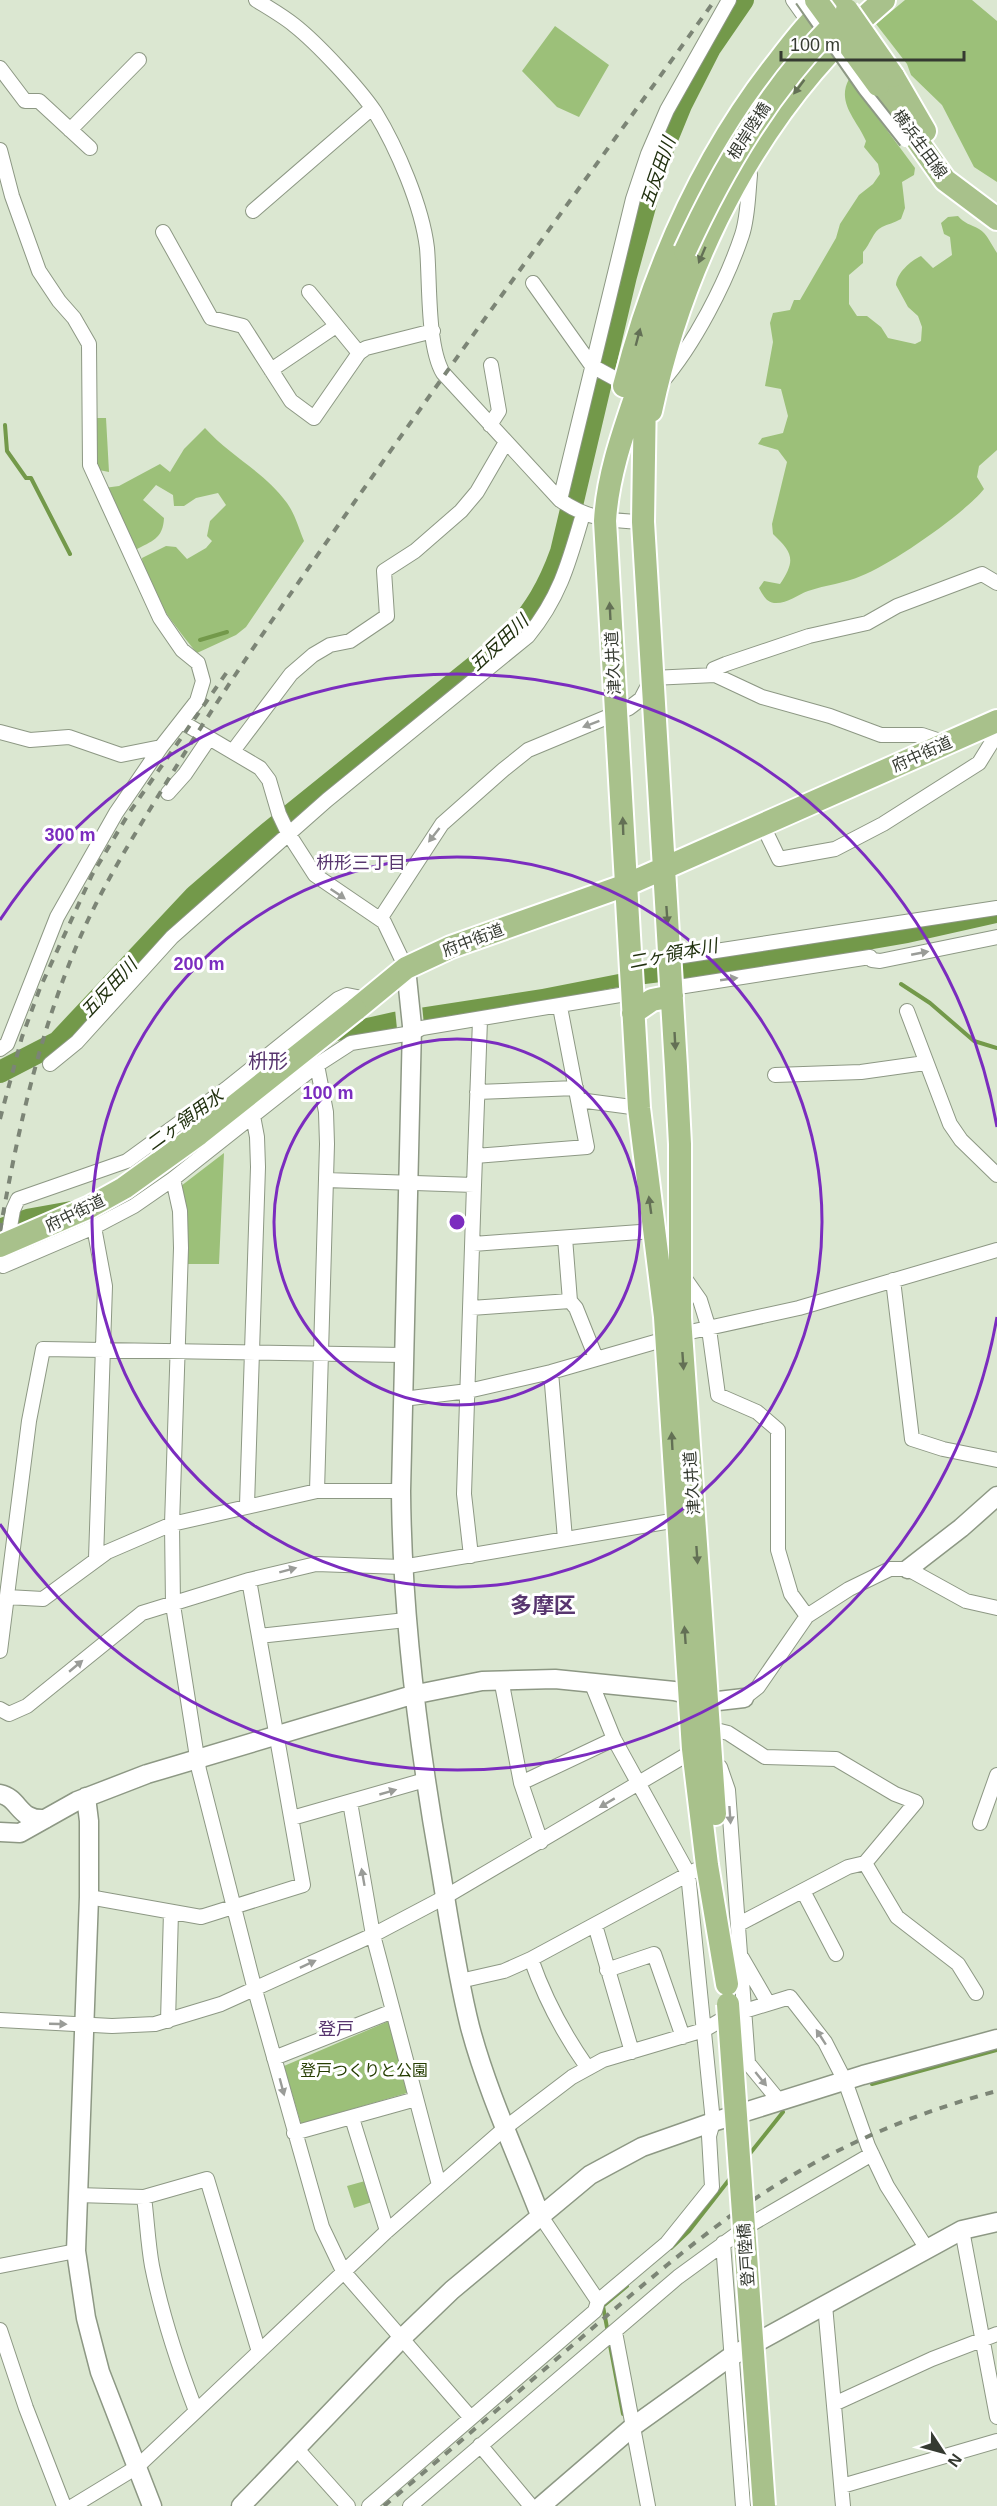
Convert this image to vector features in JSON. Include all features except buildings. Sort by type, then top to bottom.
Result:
[{"type":"main road","points":[[816,0],[842,7],[885,80]]},
{"type":"main road","points":[[645,453],[656,389],[688,290],[720,214],[747,164],[816,65],[884,0]]},
{"type":"main road","points":[[606,497],[617,380],[657,276],[692,200],[718,151],[770,73],[810,24],[842,7]]},
{"type":"main road","name":"根岸陸橋","points":[[685,251],[724,172],[753,122],[842,7]]},
{"type":"main road","name":"横浜生田線","points":[[885,80],[945,164],[969,186],[997,206]]},
{"type":"main road","name":"横浜生田線","points":[[885,80],[945,180],[997,219]]},
{"type":"main road","points":[[735,125],[738,133],[747,141],[762,141]]},
{"type":"main road","points":[[718,151],[734,148],[743,155],[747,164]]},
{"type":"main road","name":"津久井道","points":[[674,1337],[654,1231],[639,1108],[605,521],[606,497],[629,414],[647,364],[662,311],[685,251]]},
{"type":"main road","name":"津久井道","points":[[647,364],[643,416],[645,453],[643,522],[680,1144],[678,1270],[674,1337],[698,1697],[733,2000]]},
{"type":"main road","name":"府中街道","points":[[5,1242],[88,1208],[133,1182],[199,1134],[406,968],[451,947],[626,885],[992,723]]},
{"type":"main road","points":[[632,991],[652,1000],[671,977]]},
{"type":"main road","name":"津久井道","points":[[705,1751],[697,1869],[733,2000]]},
{"type":"main road","name":"登戸陸橋","points":[[733,2000],[764,2506]]},
{"type":"street","points":[[256,0],[299,30],[372,108],[409,185],[426,237],[434,353],[443,373],[562,501],[580,513],[605,521],[643,522]]},
{"type":"street","points":[[562,501],[622,237],[648,154],[684,77],[729,0]]},
{"type":"street","points":[[793,0],[810,24]]},
{"type":"street","points":[[801,0],[864,90],[905,142]]},
{"type":"street","points":[[70,130],[139,60]]},
{"type":"street","points":[[0,68],[25,100],[39,101],[90,148]]},
{"type":"street","points":[[253,211],[372,108]]},
{"type":"street","points":[[0,150],[12,196],[39,271],[59,301],[74,318],[89,344],[90,465],[160,618],[182,650],[198,663],[202,673],[201,692],[116,813],[57,916],[7,1044],[0,1049]]},
{"type":"street","points":[[163,232],[211,318],[243,326],[291,401],[314,418],[359,353],[366,348],[433,331]]},
{"type":"street","points":[[533,283],[594,367],[617,380]]},
{"type":"street","points":[[309,292],[359,353]]},
{"type":"street","points":[[271,370],[336,326]]},
{"type":"street","points":[[490,365],[499,411],[490,425]]},
{"type":"street","points":[[233,751],[291,674],[330,645],[350,640],[387,616],[384,571],[415,551],[461,511],[477,492],[506,442]]},
{"type":"street","points":[[50,1064],[77,1042],[172,937],[287,832],[528,636],[553,603],[566,575],[580,513]]},
{"type":"street","points":[[715,675],[714,669],[726,664],[809,636],[867,623],[897,606],[982,574],[997,583]]},
{"type":"street","points":[[380,919],[442,824],[528,750],[616,714],[641,699],[648,690],[652,678],[715,675],[762,697],[830,716],[881,735],[922,735],[946,743]]},
{"type":"street","points":[[182,722],[208,740],[233,751],[260,768],[269,780],[287,832],[315,875],[384,922],[406,968],[412,1030],[401,1491],[402,1567],[412,1695],[445,1897],[471,2029],[505,2128],[540,2215],[598,2301]]},
{"type":"street","points":[[763,826],[779,859],[835,849],[883,824],[979,764],[992,742],[992,723]]},
{"type":"street","points":[[0,732],[30,740],[69,737],[121,755],[162,747]]},
{"type":"street","points":[[168,793],[185,774],[208,740]]},
{"type":"street","points":[[671,977],[997,908]]},
{"type":"street","points":[[671,977],[870,957],[872,960],[880,961],[997,938]]},
{"type":"street","points":[[361,1004],[347,995],[338,999],[226,1089],[128,1161],[18,1199],[5,1242],[3,1266],[93,1227],[134,1206],[173,1179],[317,1065],[351,1043],[422,1028],[560,1007],[632,991]]},
{"type":"street","points":[[475,1156],[587,1147],[560,1007]]},
{"type":"street","points":[[907,1011],[950,1124],[962,1140],[997,1175]]},
{"type":"street","points":[[471,1556],[464,1494],[480,1020]]},
{"type":"street","points":[[775,1074],[861,1072],[925,1063]]},
{"type":"street","points":[[317,1065],[326,1112],[317,1491]]},
{"type":"street","points":[[477,1092],[577,1094],[639,1108]]},
{"type":"street","points":[[247,1505],[258,1167],[257,1137],[253,1116]]},
{"type":"street","points":[[173,1179],[180,1211],[172,1524],[173,1605],[197,1759],[255,1990],[322,2227],[343,2271],[471,2418]]},
{"type":"street","points":[[326,1180],[474,1185]]},
{"type":"street","points":[[93,1227],[105,1286],[96,1559]]},
{"type":"street","points":[[473,1244],[654,1231]]},
{"type":"street","points":[[565,1238],[570,1301],[576,1308],[596,1358]]},
{"type":"street","points":[[403,1399],[468,1391],[551,1372],[674,1337],[799,1308],[997,1250]]},
{"type":"street","points":[[678,1270],[700,1300],[709,1329],[718,1395],[757,1412],[778,1430],[778,1550],[791,1594],[807,1616]]},
{"type":"street","points":[[893,1280],[912,1438],[943,1449],[997,1460]]},
{"type":"street","points":[[471,1308],[570,1301]]},
{"type":"street","points":[[0,1651],[29,1421],[43,1349],[403,1355]]},
{"type":"street","points":[[551,1372],[565,1539]]},
{"type":"street","points":[[7,1597],[44,1599],[96,1559],[172,1524],[247,1505],[317,1491],[401,1491]]},
{"type":"street","points":[[908,1569],[961,1528],[997,1496]]},
{"type":"street","points":[[0,1709],[9,1714],[15,1713],[31,1703],[133,1618],[249,1580],[316,1564],[402,1567],[685,1518]]},
{"type":"street","points":[[0,1832],[15,1835],[86,1797],[197,1759],[412,1695],[501,1679],[591,1682],[722,1701],[744,1698],[758,1688],[807,1616],[872,1577],[890,1569],[908,1569],[966,1601],[997,1608]]},
{"type":"street","points":[[89,1897],[201,1917],[303,1885],[249,1580]]},
{"type":"street","points":[[259,1636],[406,1620]]},
{"type":"street","points":[[501,1679],[521,1783],[541,1842]]},
{"type":"street","points":[[369,2506],[595,2311],[598,2301],[668,2243],[712,2187],[709,2136],[713,2122],[704,2030],[697,1869],[638,1784],[614,1739],[591,1682]]},
{"type":"street","points":[[0,2020],[129,2026],[168,2021],[255,1990],[373,1935],[445,1897],[638,1784],[705,1751],[720,1731],[728,1733],[765,1757],[836,1759],[895,1794],[916,1802],[864,1863],[848,1867],[739,1924]]},
{"type":"street","points":[[521,1783],[614,1739]]},
{"type":"street","points":[[73,2506],[137,2467],[343,2271],[505,2128],[587,2067],[704,2030],[728,2016],[741,1957],[728,1790],[720,1767],[705,1751]]},
{"type":"street","points":[[980,1823],[997,1775]]},
{"type":"street","points":[[292,1818],[425,1780]]},
{"type":"street","points":[[0,1794],[9,1798],[29,1818],[45,1819]]},
{"type":"street","points":[[86,1797],[89,1821],[89,1897],[76,2252],[86,2318],[100,2372],[152,2506]]},
{"type":"street","points":[[350,1802],[373,1935],[439,2185]]},
{"type":"street","points":[[864,1863],[897,1917],[958,1964],[976,1993]]},
{"type":"street","points":[[460,1981],[504,1971],[531,1959],[697,1869]]},
{"type":"street","points":[[803,1891],[836,1954]]},
{"type":"street","points":[[168,2021],[171,1911]]},
{"type":"street","points":[[595,1925],[632,2052]]},
{"type":"street","points":[[607,1970],[654,1954],[683,2037]]},
{"type":"street","points":[[741,1957],[768,2003]]},
{"type":"street","points":[[531,1959],[543,1995],[565,2036],[587,2067]]},
{"type":"street","points":[[733,2000],[768,2003],[790,1997],[825,2042],[844,2081],[872,2154],[892,2195],[927,2249]]},
{"type":"street","points":[[733,2000],[748,2063],[780,2102]]},
{"type":"street","points":[[274,2058],[393,2011]]},
{"type":"street","points":[[241,2506],[402,2338],[452,2290],[575,2186],[624,2156],[662,2139],[844,2081],[997,2039]]},
{"type":"street","points":[[294,2133],[416,2099]]},
{"type":"street","points":[[734,2116],[735,2142],[742,2161]]},
{"type":"street","points":[[352,2118],[387,2231]]},
{"type":"street","points":[[410,2506],[678,2277],[748,2226],[872,2154]]},
{"type":"street","points":[[77,2195],[144,2197],[207,2179],[259,2352]]},
{"type":"street","points":[[144,2197],[152,2263],[160,2303],[173,2350],[196,2412]]},
{"type":"street","points":[[541,2506],[635,2425],[730,2357],[962,2230],[997,2222]]},
{"type":"street","points":[[748,2226],[755,2344],[769,2506]]},
{"type":"street","points":[[962,2230],[997,2417]]},
{"type":"street","points":[[723,2243],[743,2506]]},
{"type":"street","points":[[0,2266],[76,2252]]},
{"type":"street","points":[[825,2305],[843,2506]]},
{"type":"street","points":[[0,2330],[26,2408],[64,2506]]},
{"type":"street","points":[[834,2404],[997,2334]]},
{"type":"street","points":[[611,2336],[635,2425],[648,2506]]},
{"type":"street","points":[[842,2486],[997,2440]]},
{"type":"street","points":[[480,2445],[531,2506]]},
{"type":"street","points":[[297,2448],[348,2506]]},
{"type":"green space","points":[[905,0],[972,0],[997,21],[997,182],[974,167],[942,105],[911,75],[907,64],[876,24]]},
{"type":"green space","points":[[555,26],[609,65],[579,117],[557,107],[522,71]]},
{"type":"green space","points":[[849,79],[915,168],[914,175],[902,182],[905,208],[901,219],[876,232],[863,252],[863,263],[849,275],[849,304],[857,316],[867,316],[881,327],[888,338],[915,344],[921,341],[922,327],[918,316],[908,307],[896,285],[901,272],[921,256],[933,268],[952,255],[950,237],[944,234],[941,223],[948,217],[958,216],[984,233],[997,253],[997,450],[979,466],[977,477],[984,489],[961,511],[927,537],[890,561],[861,576],[774,603],[763,596],[759,588],[764,581],[780,584],[790,563],[785,546],[773,534],[772,524],[787,462],[778,450],[758,444],[762,438],[783,433],[788,416],[781,389],[765,386],[773,342],[770,323],[773,313],[790,310],[794,300],[800,300],[836,238],[840,224],[859,195],[873,184],[880,174],[878,164],[864,147],[866,141],[846,104],[845,96]]},
{"type":"green space","points":[[94,418],[106,418],[109,472],[99,470],[95,455]]},
{"type":"green space","points":[[205,428],[278,492],[292,512],[304,541],[246,627],[236,635],[197,653],[155,595],[148,582],[142,558],[166,546],[176,547],[187,559],[206,548],[212,541],[207,536],[210,521],[226,505],[218,493],[196,498],[184,506],[174,506],[173,495],[156,485],[143,500],[164,518],[163,525],[156,538],[135,550],[104,488],[119,486],[160,464],[170,472],[184,449]]},
{"type":"green space","points":[[224,1153],[219,1264],[186,1264],[181,1186]]},
{"type":"green space","name":"登戸つくりと公園","points":[[389,2021],[407,2093],[301,2124],[284,2066]]},
{"type":"green space","points":[[365,2181],[372,2202],[354,2208],[347,2186]]},
{"type":"shaded area","points":[[997,912],[997,923],[908,943],[740,972],[614,988],[337,1041],[135,1192],[0,1236],[0,1218],[26,1209],[82,1199],[146,1164],[322,1028],[393,1012],[542,989],[736,951]]},
{"type":"pier","points":[[422,1005],[424,1025],[397,1029],[395,1009]]},
{"type":"waterway","name":"五反田川","points":[[0,1072],[58,1042],[195,896],[268,833],[510,638],[534,608],[551,577],[561,552],[626,276],[656,166],[681,105],[710,48],[743,0]]},
{"type":"waterway","points":[[5,425],[7,451],[26,478],[31,478],[70,554]]},
{"type":"waterway","points":[[200,640],[227,632]]},
{"type":"waterway","points":[[901,984],[930,1003],[974,1041],[997,1048]]},
{"type":"waterway","name":"二ヶ領本川","points":[[79,1018],[90,1016]]},
{"type":"waterway","points":[[872,2084],[997,2050]]},
{"type":"waterway","points":[[748,2156],[783,2112]]},
{"type":"waterway","points":[[671,2248],[689,2231],[732,2176]]},
{"type":"waterway","points":[[608,2333],[603,2306],[627,2286]]},
{"type":"waterway","points":[[609,2340],[623,2414]]},
{"type":"railway","points":[[0,1231],[21,1124],[49,1020],[83,931],[125,851],[177,765],[284,603],[456,359],[715,0]]},
{"type":"railway","points":[[0,1119],[22,1037],[40,988],[92,875],[129,813],[227,672]]},
{"type":"railway","points":[[384,2506],[660,2271],[750,2202],[808,2166],[869,2136],[932,2111],[997,2091]]},
{"type":"district","name":"枡形三丁目","points":[[361,863]]},
{"type":"district","name":"枡形","points":[[268,1061]]},
{"type":"district","name":"多摩区","points":[[543,1605]]},
{"type":"district","name":"登戸","points":[[336,2029]]},
{"type":"water label","name":"二ヶ領用水","points":[[185,1120]]}]
